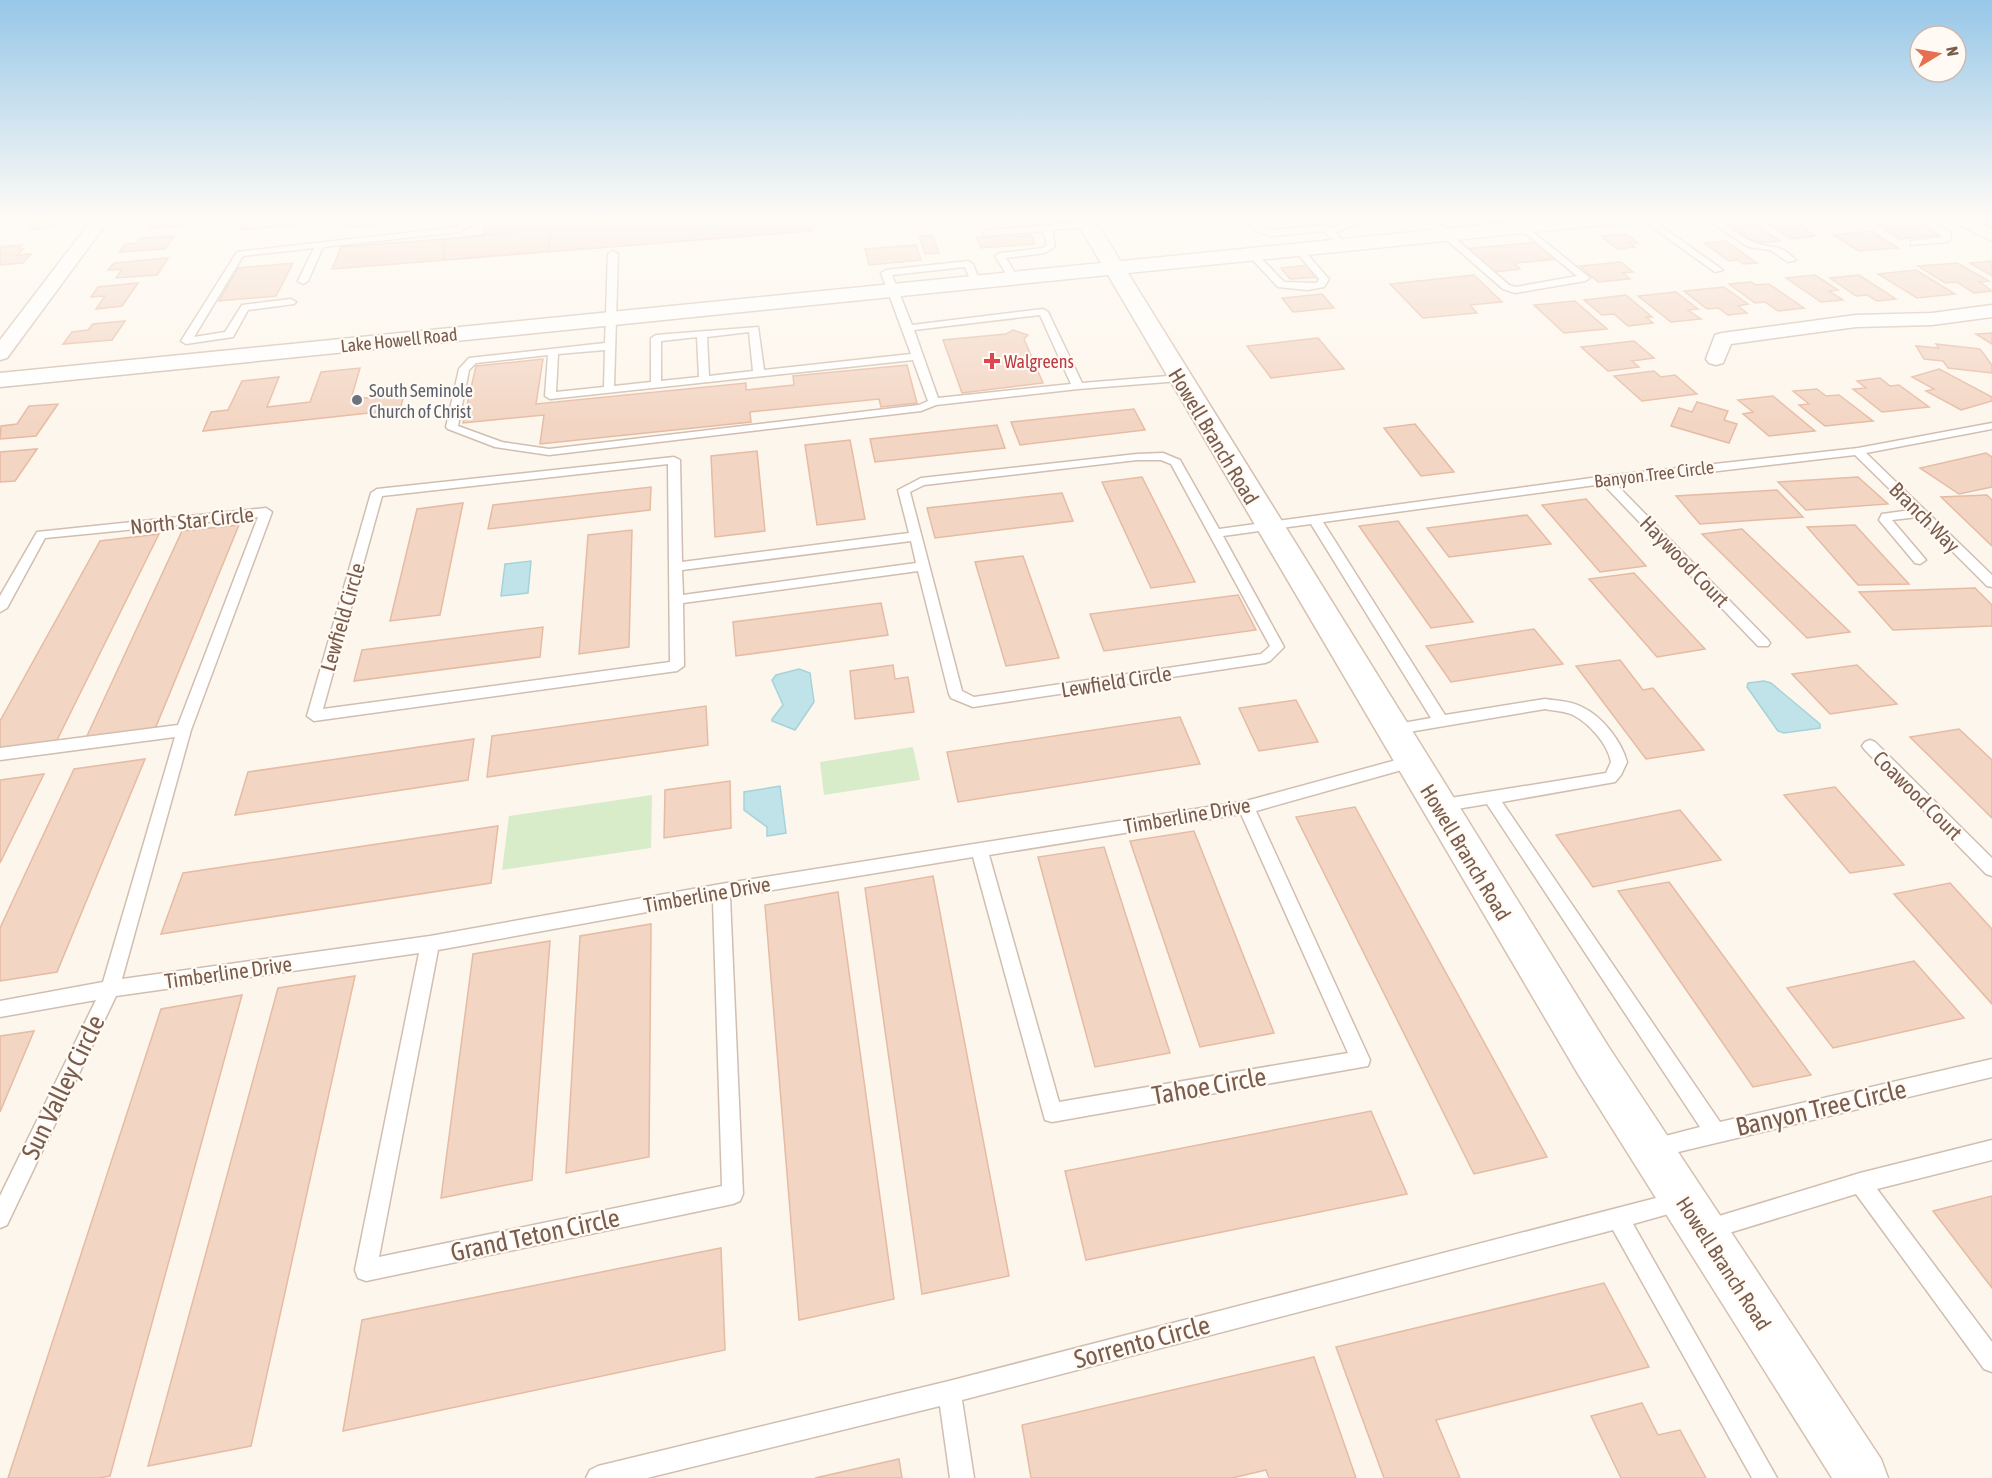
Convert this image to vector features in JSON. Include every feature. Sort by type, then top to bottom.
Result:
[{"type":"street","points":[[0,354],[51,286]]},
{"type":"street","name":"Lake Howell Road","points":[[0,380],[934,286]]},
{"type":"street","name":"Howell Branch Road","points":[[1125,286],[1391,730],[1650,1149],[1862,1478]]},
{"type":"street","points":[[1716,359],[1722,339],[1856,321],[1932,319],[1992,311]]},
{"type":"lane","points":[[220,286],[186,341],[229,335],[245,307],[291,302]]},
{"type":"lane","points":[[609,390],[612,286]]},
{"type":"lane","points":[[1293,286],[1314,286]]},
{"type":"lane","points":[[1506,286],[1515,290],[1538,286]]},
{"type":"lane","points":[[892,290],[934,402]]},
{"type":"lane","points":[[908,328],[1043,312],[1078,386]]},
{"type":"lane","points":[[656,385],[656,338],[754,328],[759,374]]},
{"type":"lane","points":[[702,334],[704,380]]},
{"type":"lane","points":[[610,346],[473,360],[464,369],[452,427],[471,436],[527,451],[549,452],[921,408],[934,402],[1078,386],[1179,378]]},
{"type":"lane","points":[[553,352],[550,396],[917,357]]},
{"type":"lane","name":"Banyon Tree Circle","points":[[1268,526],[1606,480],[1858,451],[1992,426]]},
{"type":"lane","name":"Branch Way","points":[[1858,451],[1992,583]]},
{"type":"lane","name":"Lewfield Circle","points":[[1163,456],[1176,462],[1216,533],[1276,647],[1265,658],[973,702],[956,693],[904,490],[921,482],[1163,456]]},
{"type":"lane","name":"Lewfield Circle","points":[[674,460],[676,567],[677,666],[314,716],[377,493],[674,460]]},
{"type":"lane","name":"Haywood Court","points":[[1606,480],[1763,643]]},
{"type":"lane","name":"North Star Circle","points":[[0,608],[41,536],[266,512],[184,730],[110,989]]},
{"type":"lane","points":[[1920,560],[1885,520],[1886,517],[1893,515],[1922,513]]},
{"type":"lane","points":[[1315,520],[1441,722]]},
{"type":"lane","points":[[1216,533],[1268,526]]},
{"type":"lane","points":[[676,567],[916,536]]},
{"type":"lane","points":[[676,600],[924,566]]},
{"type":"lane","points":[[1391,730],[1545,704],[1580,712],[1593,722],[1611,744],[1619,759],[1617,771],[1610,778],[1438,806]]},
{"type":"lane","points":[[0,754],[184,730]]},
{"type":"lane","name":"Coawood Court","points":[[1870,746],[1992,869]]},
{"type":"lane","name":"Timberline Drive","points":[[0,1009],[110,989],[430,944],[721,891],[1246,807],[1411,762]]},
{"type":"lane","points":[[1491,798],[1716,1133]]},
{"type":"lane","name":"Tahoe Circle","points":[[979,850],[1052,1113],[1361,1060],[1246,807]]},
{"type":"lane","name":"Grand Teton Circle","points":[[430,944],[366,1270],[733,1194],[721,891]]},
{"type":"lane","name":"Sun Valley Circle","points":[[0,1218],[110,989]]},
{"type":"lane","name":"Banyon Tree Circle","points":[[1650,1149],[1992,1068]]},
{"type":"lane","name":"Sorrento Circle","points":[[598,1478],[949,1392],[1618,1219],[1694,1216],[1860,1183],[1992,1150]]},
{"type":"lane","points":[[1860,1183],[1992,1361]]},
{"type":"lane","points":[[1618,1219],[1765,1478]]},
{"type":"lane","points":[[949,1392],[962,1478]]},
{"type":"green space","points":[[913,747],[920,780],[824,795],[820,762]]},
{"type":"green space","points":[[652,795],[651,848],[502,870],[509,816]]},
{"type":"water","points":[[531,561],[528,593],[501,596],[505,564]]},
{"type":"water","points":[[799,669],[810,673],[814,702],[795,730],[772,721],[783,705],[772,680],[776,675]]},
{"type":"water","points":[[1764,681],[1771,683],[1820,724],[1820,728],[1784,733],[1778,731],[1747,687],[1748,683]]},
{"type":"water","points":[[780,786],[786,833],[767,836],[767,827],[744,810],[744,792]]},
{"type":"building","points":[[136,286],[122,306],[96,309],[105,296],[91,297],[98,287]]},
{"type":"building","points":[[228,286],[281,286],[276,296],[219,301]]},
{"type":"building","points":[[1392,286],[1485,286],[1502,302],[1470,305],[1477,313],[1423,318]]},
{"type":"building","points":[[1732,286],[1772,286],[1804,308],[1778,311],[1765,302],[1755,303]]},
{"type":"building","points":[[1798,286],[1832,286],[1838,290],[1829,291],[1843,300],[1821,302]]},
{"type":"building","points":[[1842,286],[1876,286],[1896,299],[1877,301],[1867,295],[1856,296]]},
{"type":"building","points":[[1897,286],[1942,286],[1955,294],[1917,298]]},
{"type":"building","points":[[1963,286],[1985,286],[1992,291],[1974,293]]},
{"type":"building","points":[[1724,287],[1748,304],[1738,306],[1747,313],[1728,315],[1718,308],[1707,309],[1684,291]]},
{"type":"building","points":[[1676,292],[1698,309],[1688,310],[1701,319],[1671,322],[1638,296]]},
{"type":"building","points":[[1322,294],[1334,308],[1293,312],[1282,298]]},
{"type":"building","points":[[1626,295],[1652,317],[1646,317],[1653,323],[1628,326],[1614,314],[1602,315],[1584,300]]},
{"type":"building","points":[[1575,301],[1607,329],[1564,333],[1534,305]]},
{"type":"building","points":[[125,321],[112,340],[63,344],[72,332],[88,330],[93,324]]},
{"type":"building","name":"Walgreens","points":[[1013,330],[1028,335],[1024,339],[1043,383],[962,393],[943,340],[1006,334]]},
{"type":"building","points":[[1992,333],[1992,344],[1976,334]]},
{"type":"building","points":[[1318,338],[1344,369],[1271,378],[1247,346]]},
{"type":"building","points":[[1634,341],[1654,358],[1632,361],[1639,367],[1608,371],[1581,347]]},
{"type":"building","points":[[1936,344],[1980,349],[1992,365],[1992,373],[1948,368],[1943,361],[1924,359],[1916,346],[1939,348]]},
{"type":"building","points":[[543,359],[536,404],[746,383],[746,390],[794,385],[793,376],[907,365],[917,403],[881,407],[879,399],[750,412],[751,422],[540,444],[544,415],[463,423],[476,366]]},
{"type":"building","name":"South Seminole Church of Christ","points":[[360,368],[351,399],[404,395],[401,406],[379,409],[378,412],[203,431],[211,412],[228,410],[242,381],[279,377],[267,407],[310,402],[321,372]]},
{"type":"building","points":[[1939,369],[1992,397],[1992,401],[1961,410],[1926,391],[1934,389],[1912,377]]},
{"type":"building","points":[[1654,371],[1661,377],[1675,375],[1697,394],[1642,401],[1614,376]]},
{"type":"building","points":[[1880,378],[1890,386],[1899,385],[1929,407],[1882,412],[1853,389],[1866,388],[1857,381]]},
{"type":"building","points":[[1817,389],[1826,396],[1839,395],[1873,421],[1825,426],[1799,405],[1809,404],[1793,391]]},
{"type":"building","points":[[1773,396],[1815,431],[1769,436],[1743,414],[1753,412],[1738,400]]},
{"type":"building","points":[[1697,402],[1728,411],[1724,420],[1737,424],[1729,443],[1671,426],[1679,408],[1692,412]]},
{"type":"building","points":[[58,404],[36,436],[0,439],[1,426],[17,424],[29,406]]},
{"type":"building","points":[[1134,409],[1145,430],[1020,445],[1011,422]]},
{"type":"building","points":[[1415,424],[1454,472],[1421,476],[1384,428]]},
{"type":"building","points":[[997,425],[1005,448],[875,462],[870,439]]},
{"type":"building","points":[[850,440],[865,519],[817,525],[805,445]]},
{"type":"building","points":[[37,449],[15,481],[0,482],[0,452]]},
{"type":"building","points":[[757,451],[765,531],[715,537],[711,456]]},
{"type":"building","points":[[1986,453],[1992,457],[1992,487],[1959,494],[1920,468]]},
{"type":"building","points":[[1142,477],[1195,582],[1151,588],[1102,482]]},
{"type":"building","points":[[1858,477],[1888,504],[1806,510],[1778,482]]},
{"type":"building","points":[[651,487],[650,510],[488,529],[493,505]]},
{"type":"building","points":[[1777,490],[1803,517],[1700,524],[1676,496]]},
{"type":"building","points":[[1062,493],[1073,521],[935,538],[927,508]]},
{"type":"building","points":[[1987,495],[1992,500],[1992,546],[1941,497]]},
{"type":"building","points":[[1586,499],[1646,566],[1600,572],[1542,505]]},
{"type":"building","points":[[463,503],[440,615],[390,621],[417,509]]},
{"type":"building","points":[[1527,515],[1551,544],[1449,557],[1427,528]]},
{"type":"building","points":[[1398,521],[1473,622],[1431,628],[1359,526]]},
{"type":"building","points":[[239,525],[155,729],[86,738],[182,531]]},
{"type":"building","points":[[1855,525],[1909,584],[1858,585],[1807,527]]},
{"type":"building","points":[[1742,529],[1850,632],[1807,638],[1702,534]]},
{"type":"building","points":[[632,530],[629,647],[579,654],[588,535]]},
{"type":"building","points":[[159,534],[56,742],[0,750],[0,721],[100,541]]},
{"type":"building","points":[[1023,556],[1059,658],[1006,666],[975,562]]},
{"type":"building","points":[[1634,573],[1705,649],[1657,657],[1589,579]]},
{"type":"building","points":[[1975,588],[1992,605],[1992,626],[1893,630],[1859,592]]},
{"type":"building","points":[[1238,595],[1256,630],[1104,651],[1090,614]]},
{"type":"building","points":[[881,603],[888,635],[736,656],[733,622]]},
{"type":"building","points":[[543,627],[540,657],[354,681],[362,650]]},
{"type":"building","points":[[1534,629],[1563,664],[1451,682],[1426,646]]},
{"type":"building","points":[[1620,660],[1643,690],[1653,688],[1704,750],[1646,759],[1576,666]]},
{"type":"building","points":[[893,665],[895,679],[908,677],[914,712],[855,719],[850,671]]},
{"type":"building","points":[[1857,665],[1897,704],[1830,714],[1792,674]]},
{"type":"building","points":[[1296,700],[1318,742],[1259,751],[1239,708]]},
{"type":"building","points":[[706,706],[708,745],[487,777],[492,736]]},
{"type":"building","points":[[1180,717],[1200,764],[958,802],[947,752]]},
{"type":"building","points":[[1959,729],[1992,760],[1992,818],[1910,737]]},
{"type":"building","points":[[474,739],[468,780],[235,815],[248,772]]},
{"type":"building","points":[[145,759],[57,972],[0,981],[0,928],[74,769]]},
{"type":"building","points":[[44,774],[0,863],[0,780]]},
{"type":"building","points":[[730,781],[731,828],[664,838],[665,790]]},
{"type":"building","points":[[1835,787],[1904,865],[1850,873],[1784,795]]},
{"type":"building","points":[[1355,807],[1547,1157],[1474,1174],[1296,817]]},
{"type":"building","points":[[1680,810],[1721,860],[1593,887],[1556,835]]},
{"type":"building","points":[[498,826],[491,883],[161,934],[183,873]]},
{"type":"building","points":[[1194,831],[1274,1033],[1200,1047],[1130,841]]},
{"type":"building","points":[[1104,847],[1170,1053],[1095,1067],[1038,857]]},
{"type":"building","points":[[933,876],[1009,1276],[922,1294],[865,888]]},
{"type":"building","points":[[1669,882],[1811,1075],[1753,1087],[1618,891]]},
{"type":"building","points":[[1950,883],[1992,929],[1992,1004],[1894,894]]},
{"type":"building","points":[[838,892],[894,1299],[799,1320],[765,905]]},
{"type":"building","points":[[651,924],[649,1157],[566,1173],[580,936]]},
{"type":"building","points":[[550,941],[532,1180],[441,1198],[473,954]]},
{"type":"building","points":[[1914,961],[1964,1018],[1833,1048],[1787,988]]},
{"type":"building","points":[[355,976],[251,1446],[148,1466],[278,988]]},
{"type":"building","points":[[242,995],[110,1476],[8,1478],[161,1009]]},
{"type":"building","points":[[34,1031],[0,1112],[0,1036]]},
{"type":"building","points":[[1371,1111],[1407,1194],[1086,1260],[1065,1171]]},
{"type":"building","points":[[1992,1196],[1992,1288],[1933,1211]]},
{"type":"building","points":[[721,1248],[725,1350],[343,1431],[362,1320]]},
{"type":"building","points":[[1604,1283],[1649,1367],[1436,1420],[1460,1478],[1384,1478],[1336,1347]]},
{"type":"building","points":[[1314,1357],[1356,1478],[1269,1478],[1266,1470],[1232,1478],[1031,1478],[1022,1425]]},
{"type":"building","points":[[1642,1403],[1658,1435],[1680,1430],[1706,1478],[1621,1478],[1591,1416]]},
{"type":"building","points":[[899,1459],[902,1478],[815,1478]]},
{"type":"place","name":"Walgreens","points":[[992,361]]},
{"type":"place","name":"South Seminole Church of Christ","points":[[357,400]]}]
